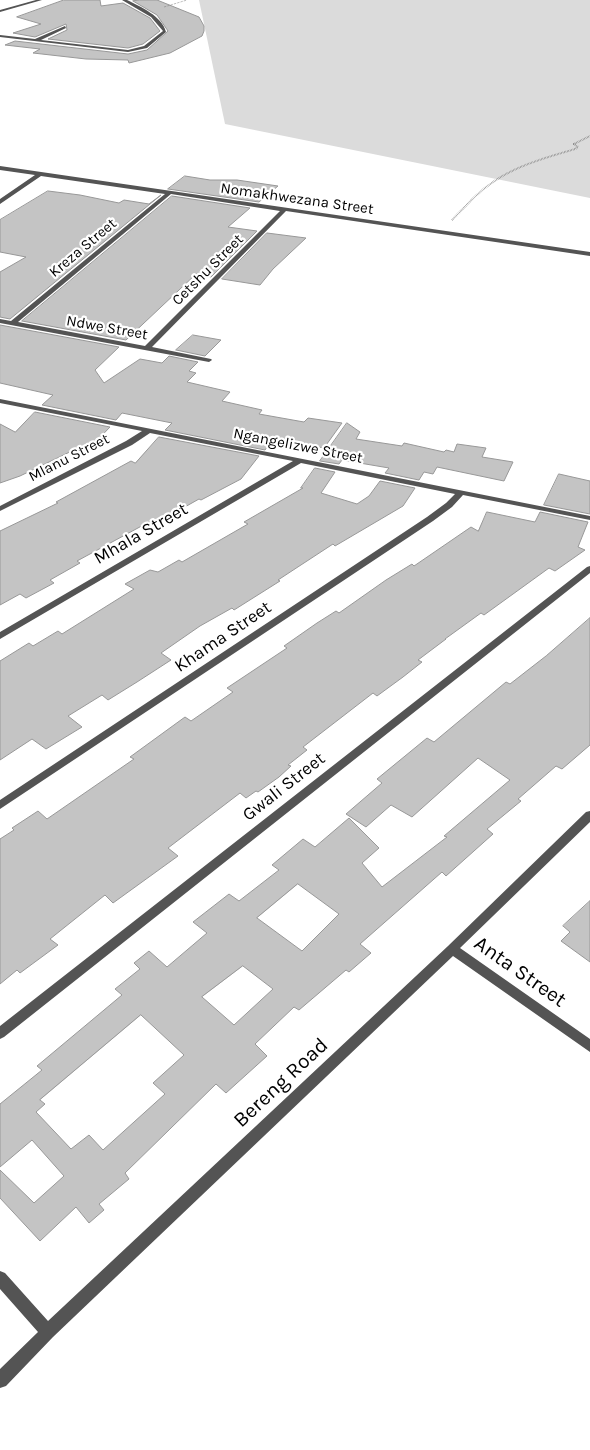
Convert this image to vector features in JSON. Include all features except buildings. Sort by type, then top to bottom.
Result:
[{"type":"street","points":[[0,11],[40,0]]},
{"type":"street","points":[[0,36],[126,51],[151,45],[165,31],[164,28],[156,19],[124,0]]},
{"type":"street","points":[[36,40],[65,27]]},
{"type":"street","name":"Nomakhwezana Street","points":[[0,168],[590,254]]},
{"type":"street","points":[[0,202],[40,174]]},
{"type":"street","name":"Kreza Street","points":[[13,323],[169,193]]},
{"type":"street","name":"Cetshu Street","points":[[148,348],[285,209]]},
{"type":"street","name":"Ndwe Street","points":[[0,321],[209,360]]},
{"type":"street","name":"Ngangelizwe Street","points":[[0,401],[590,518]]},
{"type":"street","points":[[0,408],[10,403]]},
{"type":"street","name":"Mlanu Street","points":[[0,509],[129,443],[149,430]]},
{"type":"street","name":"Mhala Street","points":[[0,636],[299,461]]},
{"type":"street","name":"Khama Street","points":[[0,805],[430,519],[449,505],[461,492]]},
{"type":"street","name":"Gwali Street","points":[[0,1033],[590,569]]},
{"type":"street","name":"Bereng Road","points":[[0,1380],[590,815]]},
{"type":"street","name":"Anta Street","points":[[452,949],[590,1046]]},
{"type":"street","points":[[0,1278],[48,1332]]},
{"type":"path","points":[[438,232],[471,200],[496,180],[514,170],[576,149],[578,147],[574,144],[576,141],[590,136]]},
{"type":"shaded area","points":[[199,0],[590,0],[590,198],[225,124]]}]
